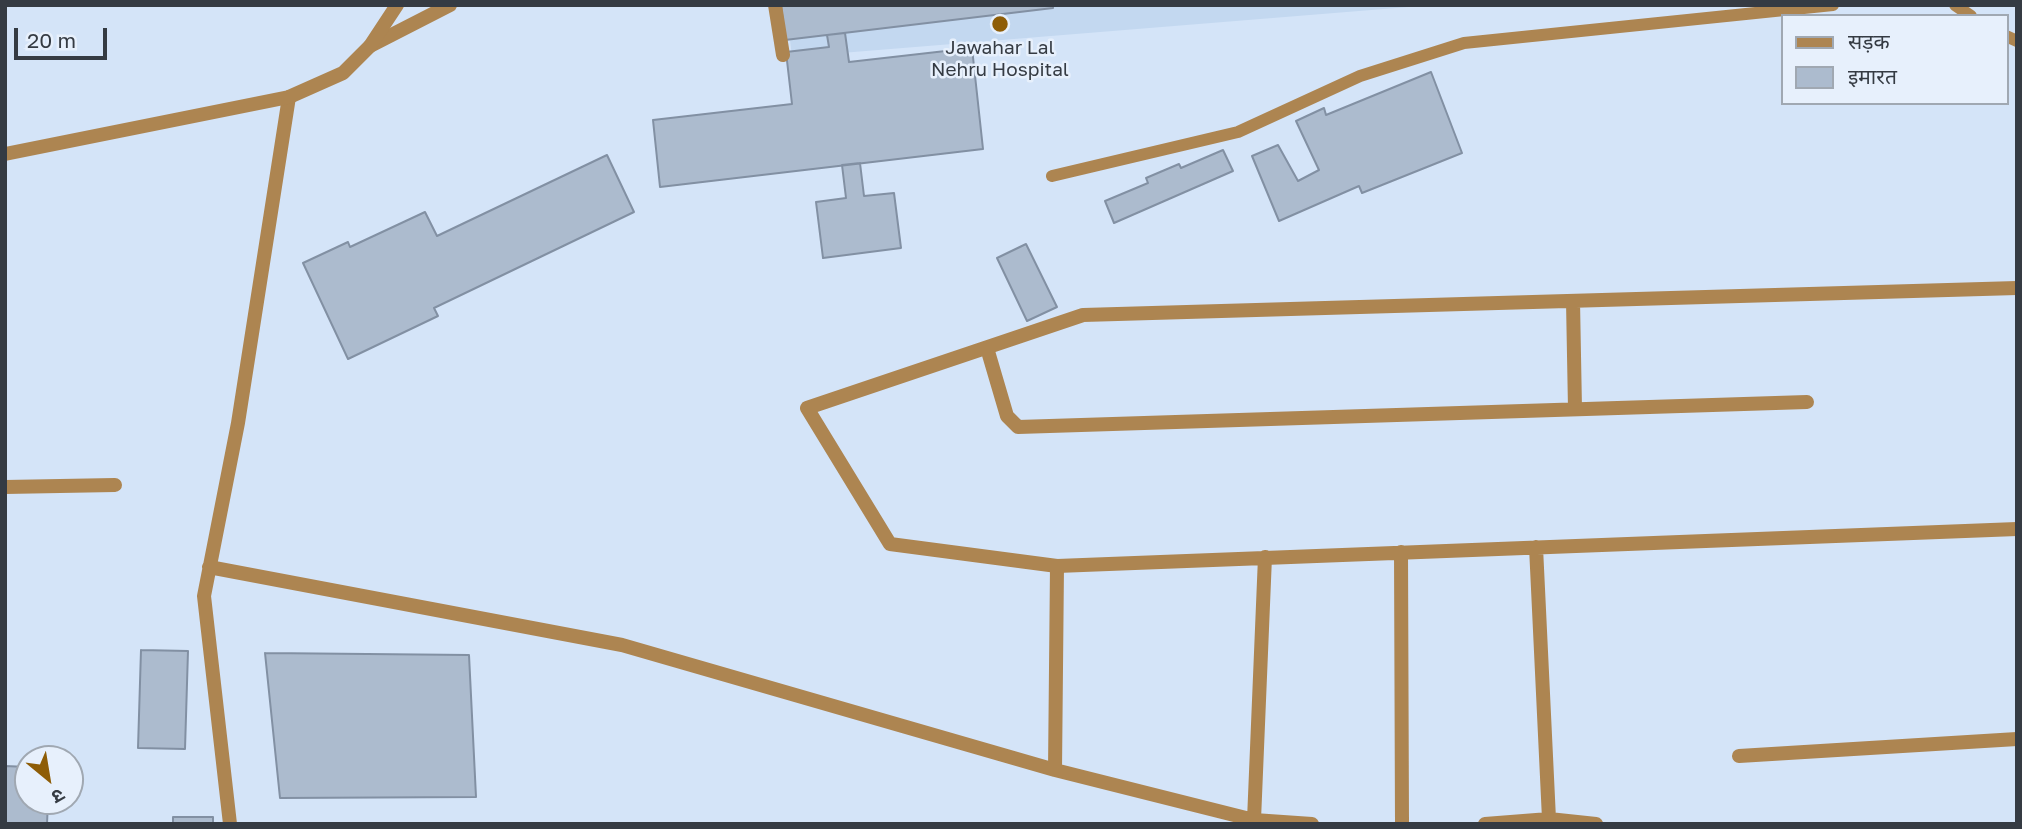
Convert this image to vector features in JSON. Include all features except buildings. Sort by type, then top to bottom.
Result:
[{"type":"street","points":[[5,154],[289,97],[343,74],[370,46],[397,5]]},
{"type":"street","points":[[370,46],[450,5]]},
{"type":"street","points":[[775,5],[783,55]]},
{"type":"street","points":[[230,824],[204,596],[238,423],[289,97]]},
{"type":"street","points":[[2017,289],[1083,315],[807,408],[890,544],[1057,566],[2017,528]]},
{"type":"street","points":[[1573,301],[1575,409]]},
{"type":"street","points":[[987,348],[1007,416],[1013,426],[1018,427],[1807,402]]},
{"type":"street","points":[[5,487],[116,485]]},
{"type":"street","points":[[1536,547],[1549,819]]},
{"type":"street","points":[[1401,552],[1402,824]]},
{"type":"street","points":[[1254,820],[1265,557]]},
{"type":"street","points":[[1055,770],[1057,566]]},
{"type":"street","points":[[209,567],[622,645],[1055,770],[1254,820],[1312,824]]},
{"type":"street","points":[[1739,756],[2017,739]]},
{"type":"street","points":[[1485,824],[1549,819],[1597,824]]},
{"type":"lane","points":[[1052,176],[1238,132],[1360,76],[1464,43],[1833,5]]},
{"type":"shaded area","name":"Jawahar Lal Nehru Hospital","points":[[786,5],[1433,5],[792,57]]},
{"type":"place","name":"Jawahar Lal Nehru Hospital","points":[[1000,24]]}]
